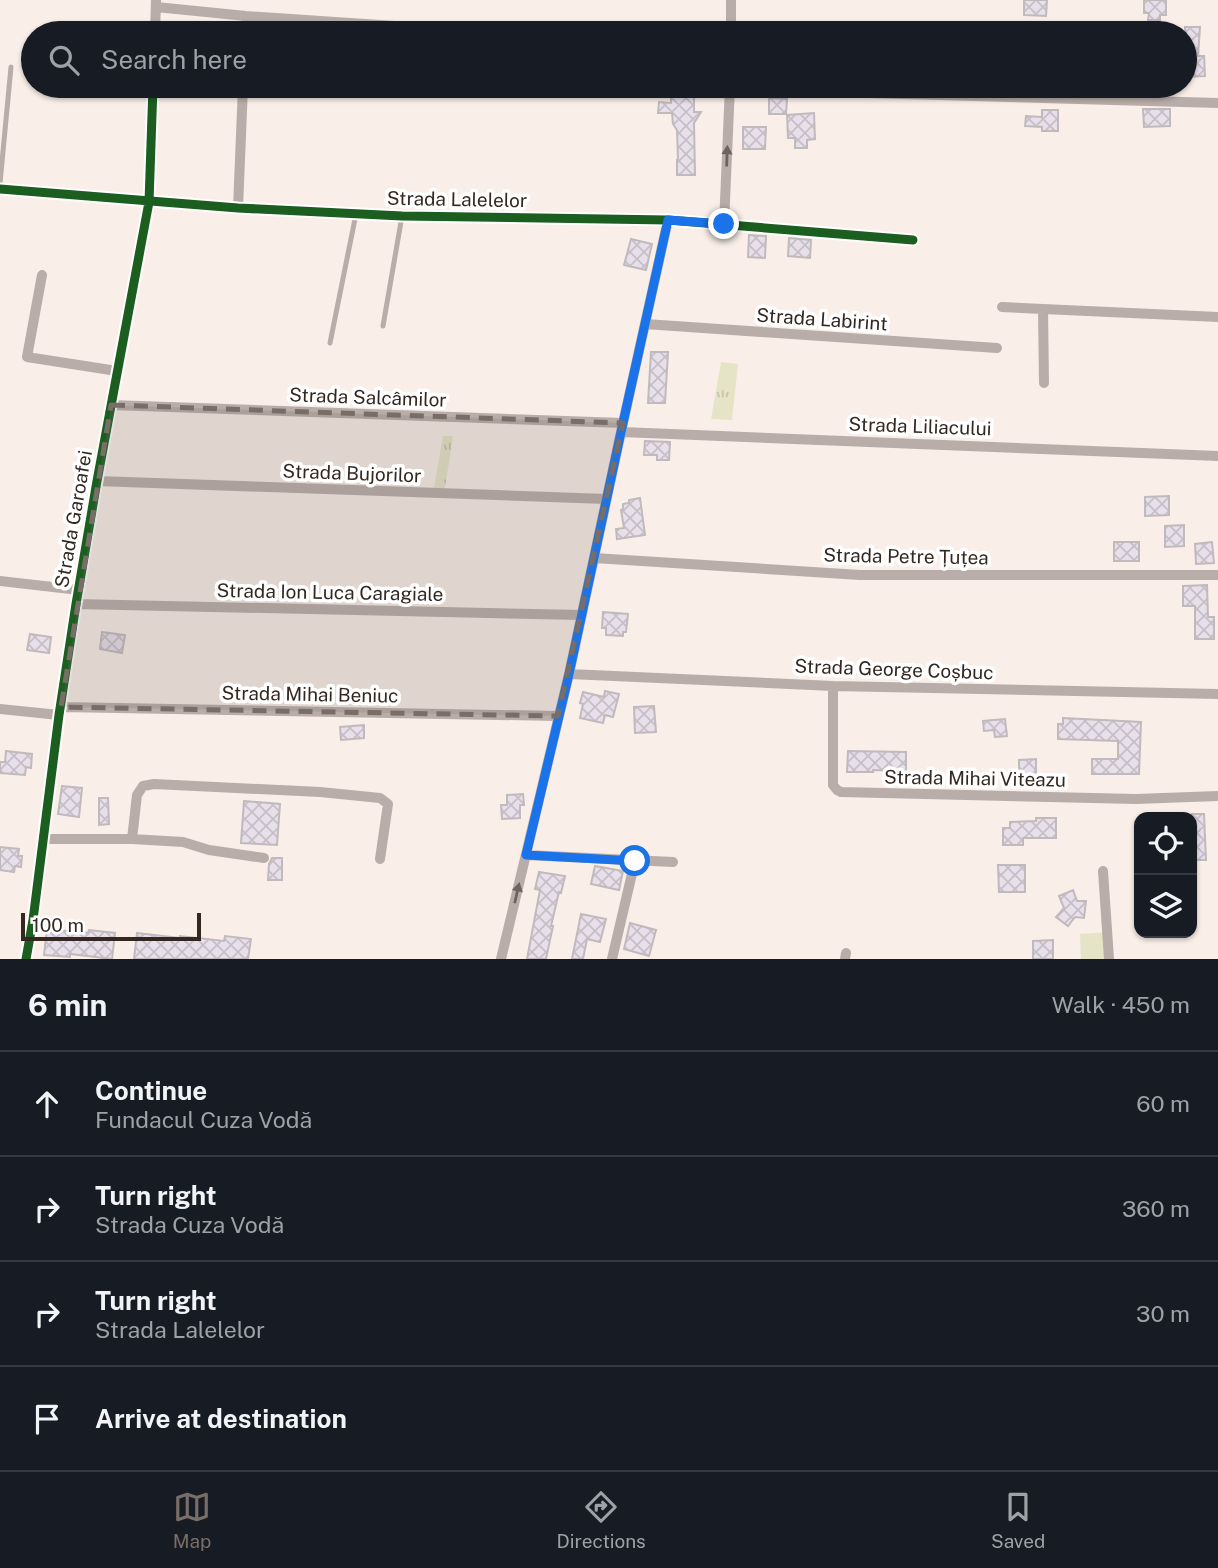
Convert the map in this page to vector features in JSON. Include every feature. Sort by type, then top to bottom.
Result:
[{"type":"street","points":[[731,0],[731,21]]},
{"type":"street","points":[[156,4],[246,16],[320,21]]},
{"type":"street","points":[[246,16],[246,21]]},
{"type":"street","name":"Strada Garoafei","points":[[26,959],[76,604],[149,202],[153,98]]},
{"type":"street","points":[[238,208],[243,98]]},
{"type":"street","points":[[724,224],[729,98]]},
{"type":"street","points":[[1065,98],[1218,103]]},
{"type":"street","name":"Strada Lalelelor","points":[[0,189],[149,202],[356,214],[668,220],[913,240]]},
{"type":"street","points":[[502,959],[569,674],[668,220]]},
{"type":"street","points":[[42,275],[27,357],[117,371]]},
{"type":"street","points":[[1002,307],[1218,317]]},
{"type":"street","points":[[1043,309],[1044,383]]},
{"type":"street","name":"Strada Labirint","points":[[645,324],[997,348]]},
{"type":"street","name":"Strada Salcâmilor","points":[[111,405],[622,427]]},
{"type":"street","name":"Strada Liliacului","points":[[622,427],[1218,456]]},
{"type":"street","name":"Strada Bujorilor","points":[[97,481],[606,499]]},
{"type":"street","name":"Strada Petre Țuțea","points":[[594,558],[860,575],[1218,575]]},
{"type":"street","points":[[0,581],[79,590]]},
{"type":"street","name":"Strada Ion Luca Caragiale","points":[[76,604],[582,615]]},
{"type":"street","name":"Strada George Coșbuc","points":[[569,674],[833,686],[1218,694]]},
{"type":"street","name":"Strada Mihai Viteazu","points":[[833,686],[833,785],[841,792],[1136,799],[1218,796]]},
{"type":"street","name":"Strada Mihai Beniuc","points":[[0,709],[558,716]]},
{"type":"street","points":[[132,839],[138,795],[144,786],[154,784],[320,792],[380,798],[388,804],[380,859]]},
{"type":"street","points":[[43,839],[183,842],[209,850],[264,858]]},
{"type":"street","points":[[526,855],[673,862]]},
{"type":"street","points":[[612,959],[635,861]]},
{"type":"street","points":[[1103,871],[1109,959]]},
{"type":"lane","points":[[0,183],[12,67]]},
{"type":"lane","points":[[330,343],[356,214]]},
{"type":"lane","points":[[383,326],[402,216]]},
{"type":"highlighted area","points":[[111,405],[623,423],[558,716],[61,707]]},
{"type":"green space","points":[[721,362],[738,364],[732,420],[711,419]]},
{"type":"green space","points":[[443,436],[453,436],[445,488],[434,488]]},
{"type":"green space","points":[[1110,932],[1111,959],[1081,959],[1080,934]]},
{"type":"building","points":[[1024,0],[1047,0],[1046,16],[1024,15]]},
{"type":"building","points":[[1144,0],[1166,0],[1166,15],[1160,15],[1160,20],[1148,20],[1149,13],[1144,13]]},
{"type":"building","points":[[1197,27],[1200,27],[1198,56],[1204,56],[1205,76],[1197,76]]},
{"type":"building","points":[[671,98],[694,98],[694,112],[701,112],[694,123],[695,175],[677,175],[677,130],[673,124],[672,113],[658,113],[659,102],[671,103]]},
{"type":"building","points":[[769,98],[787,99],[786,114],[769,114]]},
{"type":"building","points":[[1143,109],[1170,109],[1170,126],[1144,127]]},
{"type":"building","points":[[1042,110],[1058,110],[1058,131],[1042,131],[1042,127],[1025,126],[1026,116],[1042,117]]},
{"type":"building","points":[[814,113],[815,139],[807,140],[807,148],[795,148],[795,138],[788,138],[787,115]]},
{"type":"building","points":[[743,127],[766,127],[765,149],[743,149]]},
{"type":"building","points":[[749,235],[766,236],[765,258],[748,257]]},
{"type":"building","points":[[789,238],[811,240],[810,258],[788,256]]},
{"type":"building","points":[[631,239],[652,244],[646,270],[624,265]]},
{"type":"building","points":[[651,352],[668,352],[665,403],[648,403]]},
{"type":"building","points":[[645,441],[670,442],[669,460],[657,460],[657,455],[644,455]]},
{"type":"building","points":[[1169,496],[1169,515],[1145,516],[1145,497]]},
{"type":"building","points":[[640,498],[645,535],[617,539],[616,529],[624,528],[621,510],[623,504]]},
{"type":"building","points":[[1184,525],[1184,546],[1165,547],[1165,526]]},
{"type":"building","points":[[1114,542],[1139,542],[1139,561],[1114,561]]},
{"type":"building","points":[[1212,542],[1214,563],[1196,564],[1195,544]]},
{"type":"building","points":[[1207,585],[1208,617],[1214,617],[1214,639],[1195,639],[1195,606],[1183,606],[1183,586]]},
{"type":"building","points":[[603,612],[628,614],[623,636],[606,635],[606,628],[602,628]]},
{"type":"building","points":[[102,632],[125,635],[122,653],[100,649]]},
{"type":"building","points":[[30,634],[51,637],[49,653],[27,650]]},
{"type":"building","points":[[605,691],[619,694],[613,717],[605,715],[603,723],[580,718],[583,692],[604,697]]},
{"type":"building","points":[[654,706],[656,732],[635,733],[634,707]]},
{"type":"building","points":[[1063,718],[1141,722],[1139,774],[1092,774],[1092,759],[1118,759],[1118,741],[1058,739],[1058,724],[1063,724]]},
{"type":"building","points":[[1005,719],[1007,736],[995,737],[994,730],[984,731],[983,721]]},
{"type":"building","points":[[364,725],[364,738],[341,740],[340,727]]},
{"type":"building","points":[[6,751],[32,754],[31,768],[26,767],[25,775],[0,773],[0,762],[5,762]]},
{"type":"building","points":[[848,751],[906,752],[906,771],[847,772]]},
{"type":"building","points":[[1036,759],[1036,782],[1019,782],[1019,760]]},
{"type":"building","points":[[62,786],[82,788],[79,817],[58,814]]},
{"type":"building","points":[[523,794],[524,805],[520,805],[520,818],[502,819],[501,805],[507,805],[507,795]]},
{"type":"building","points":[[99,798],[108,798],[109,824],[99,825]]},
{"type":"building","points":[[244,801],[280,804],[277,845],[241,843]]},
{"type":"building","points":[[1197,814],[1204,814],[1206,860],[1197,860]]},
{"type":"building","points":[[1036,818],[1056,818],[1056,838],[1023,838],[1023,845],[1003,845],[1003,828],[1010,828],[1010,822],[1036,821]]},
{"type":"building","points":[[0,847],[19,849],[18,856],[22,856],[21,867],[15,866],[14,872],[0,870]]},
{"type":"building","points":[[272,858],[282,858],[282,880],[268,880]]},
{"type":"building","points":[[998,865],[1025,865],[1025,892],[999,892]]},
{"type":"building","points":[[595,866],[623,871],[619,890],[591,884]]},
{"type":"building","points":[[539,872],[565,876],[551,926],[546,959],[527,959],[540,890],[535,889]]},
{"type":"building","points":[[1073,890],[1077,901],[1086,901],[1084,918],[1075,917],[1068,926],[1056,917],[1064,908],[1059,896]]},
{"type":"building","points":[[581,914],[606,919],[600,942],[587,939],[583,959],[572,959]]},
{"type":"building","points":[[630,923],[656,930],[649,956],[624,949]]},
{"type":"building","points":[[47,929],[115,933],[112,959],[70,954],[70,957],[44,955]]},
{"type":"building","points":[[137,933],[224,941],[225,936],[251,939],[248,959],[134,959]]},
{"type":"building","points":[[1053,940],[1053,959],[1033,959],[1033,941]]},
{"type":"cycle path","points":[[26,959],[76,604],[149,202],[153,98]]},
{"type":"cycle path","points":[[0,189],[238,208],[402,216],[668,220],[913,240]]},
{"type":"route","points":[[635,861],[526,855],[569,674],[668,220],[724,224]]}]
